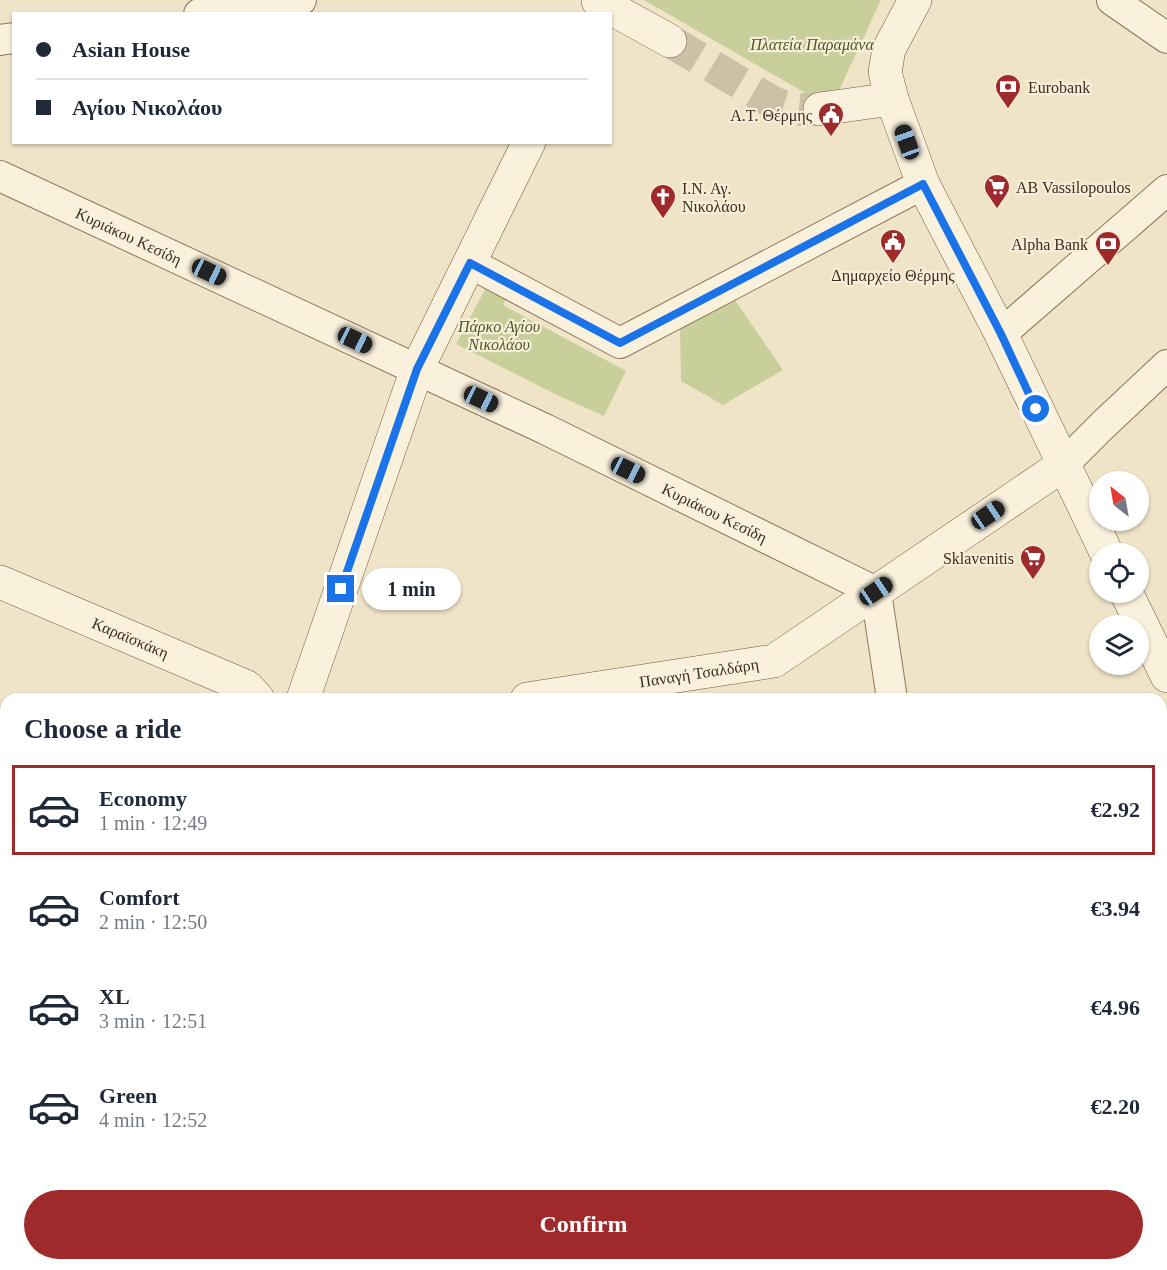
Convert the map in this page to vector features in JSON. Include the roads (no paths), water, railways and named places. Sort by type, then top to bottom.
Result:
[{"type":"street","points":[[214,12],[301,0]]},
{"type":"street","points":[[915,0],[889,49],[885,72],[892,99],[923,184],[1001,334],[1102,543]]},
{"type":"street","points":[[1112,0],[1167,38]]},
{"type":"street","points":[[596,5],[610,12]]},
{"type":"street","points":[[612,13],[670,41]]},
{"type":"street","points":[[820,109],[892,99]]},
{"type":"street","points":[[305,693],[417,369],[528,144]]},
{"type":"street","name":"Κυριάκου Κεσίδη","points":[[0,176],[545,429],[876,591]]},
{"type":"street","points":[[470,263],[620,343],[923,184]]},
{"type":"street","points":[[1001,334],[1167,190]]},
{"type":"street","name":"Παναγή Τσαλδάρη","points":[[596,693],[774,661],[1063,465],[1167,365]]},
{"type":"street","name":"Καραϊσκάκη","points":[[0,582],[247,687],[252,693]]},
{"type":"street","points":[[876,591],[891,693]]},
{"type":"street","points":[[1131,603],[1167,676]]},
{"type":"tunnel","points":[[670,41],[772,102],[796,109],[820,109]]},
{"type":"place","name":"Eurobank","points":[[1008,110]]},
{"type":"place","name":"Α.Τ. Θέρμης","points":[[831,138]]},
{"type":"place","name":"AB Vassilopoulos","points":[[997,210]]},
{"type":"place","name":"Ι.Ν. Αγ. Νικολάου","points":[[663,220]]},
{"type":"place","name":"Δημαρχείο Θέρμης","points":[[893,265]]},
{"type":"place","name":"Alpha Bank","points":[[1108,267]]},
{"type":"place","name":"Sklavenitis","points":[[1033,581]]},
{"type":"park label","name":"Πλατεία Παραμάνα","points":[[812,44]]},
{"type":"park label","name":"Πάρκο Αγίου Νικολάου","points":[[499,335]]}]
